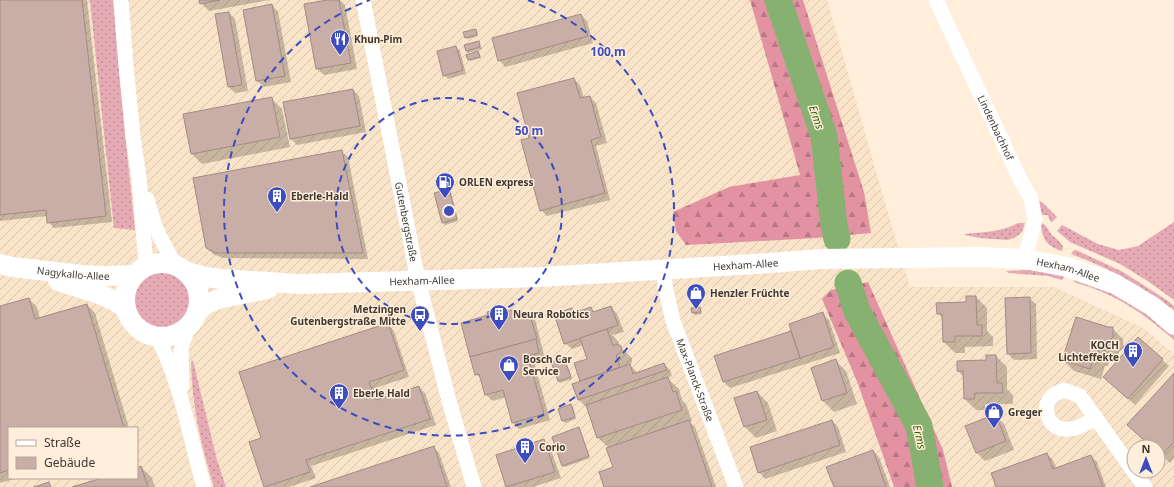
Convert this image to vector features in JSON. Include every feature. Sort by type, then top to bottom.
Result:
[{"type":"main road","name":"Hexham-Allee","points":[[181,268],[206,277],[300,284],[541,277],[821,259],[972,257],[1025,259],[1068,267],[1115,284],[1152,306],[1174,325]]},
{"type":"main road","points":[[160,263],[181,268],[192,277],[198,291],[199,298],[194,318],[178,334],[171,336],[157,337],[137,328],[132,322],[126,309],[125,294],[127,287],[140,270],[160,263]]},
{"type":"main road","name":"Nagykallo-Allee","points":[[6,265],[81,275],[105,276],[140,270]]},
{"type":"main road","name":"Nagykallo-Allee","points":[[6,265],[99,294],[115,301],[126,309]]},
{"type":"main road","name":"Hexham-Allee","points":[[194,318],[206,304],[222,298],[300,284]]},
{"type":"street","points":[[121,0],[133,136],[139,178],[140,270]]},
{"type":"street","name":"Gutenbergstraße","points":[[363,0],[418,280],[452,413],[474,487]]},
{"type":"street","name":"Lindenbachhof","points":[[936,0],[1021,181],[1031,198],[1035,220],[1025,259]]},
{"type":"street","points":[[139,178],[160,237],[181,268]]},
{"type":"street","name":"Max-Planck-Straße","points":[[664,270],[665,286],[673,322],[736,487]]},
{"type":"street","points":[[183,401],[181,350],[183,341],[194,318]]},
{"type":"street","points":[[157,337],[166,354],[183,401],[204,487]]},
{"type":"street","points":[[1096,418],[1145,487]]},
{"type":"shaded area","points":[[0,0],[827,0],[910,287],[1054,287],[1143,328],[1174,354],[1174,487],[0,487]]},
{"type":"shaded area","points":[[90,0],[113,0],[135,230],[114,228]]},
{"type":"shaded area","points":[[1038,200],[1057,217],[1052,222],[1050,221],[1048,215],[1042,215]]},
{"type":"shaded area","points":[[1041,222],[1061,243],[1063,247],[1062,251],[1052,247],[1046,241],[1042,233]]},
{"type":"shaded area","points":[[1174,222],[1174,300],[1120,264],[1070,242],[1057,231],[1062,225],[1098,244],[1119,250],[1138,246]]},
{"type":"shaded area","points":[[1018,223],[1025,223],[1022,232],[1016,237],[1008,240],[964,235],[999,230]]},
{"type":"shaded area","points":[[1076,250],[1123,272],[1168,301],[1174,306],[1174,310],[1150,293],[1124,278],[1085,259],[1071,254]]},
{"type":"shaded area","points":[[1029,270],[1065,275],[1062,280],[1048,276],[1009,273],[1006,271]]},
{"type":"shaded area","points":[[156,272],[168,272],[183,280],[191,295],[191,307],[183,322],[168,330],[156,330],[141,322],[133,307],[133,295],[141,280]]},
{"type":"shaded area","points":[[1073,278],[1126,298],[1174,334],[1174,340],[1140,313],[1116,298],[1076,283]]},
{"type":"shaded area","points":[[191,361],[193,361],[217,460],[226,487],[214,487],[209,471],[195,410]]},
{"type":"green space","points":[[750,0],[803,0],[864,192],[871,233],[816,238],[686,245],[676,231],[673,212],[729,187],[800,175]]},
{"type":"green space","points":[[868,282],[943,450],[952,487],[894,487],[858,384],[822,299],[831,290]]},
{"type":"building","points":[[0,0],[82,0],[106,216],[47,223],[46,210],[0,215]]},
{"type":"building","points":[[199,0],[220,0],[200,4]]},
{"type":"building","points":[[327,0],[339,0],[351,63],[316,69],[304,4]]},
{"type":"building","points":[[272,4],[285,76],[256,81],[243,10]]},
{"type":"building","points":[[229,12],[242,85],[228,87],[215,14]]},
{"type":"building","points":[[581,14],[588,36],[498,61],[492,38]]},
{"type":"building","points":[[476,29],[477,35],[465,38],[463,32]]},
{"type":"building","points":[[479,41],[480,47],[466,51],[464,45]]},
{"type":"building","points":[[456,46],[463,70],[443,76],[437,51]]},
{"type":"building","points":[[478,51],[480,57],[468,60],[466,55]]},
{"type":"building","points":[[574,78],[580,98],[590,96],[601,137],[591,140],[605,193],[540,211],[521,140],[529,138],[517,93]]},
{"type":"building","points":[[353,89],[360,126],[290,139],[283,102]]},
{"type":"building","points":[[272,97],[280,137],[191,154],[183,114]]},
{"type":"building","name":"Eberle-Hald","points":[[342,150],[363,253],[216,253],[206,248],[193,178]]},
{"type":"building","points":[[449,189],[457,219],[442,223],[434,193]]},
{"type":"building","points":[[966,296],[976,296],[977,325],[982,325],[982,336],[955,336],[955,342],[943,342],[942,314],[937,314],[936,303],[966,302]]},
{"type":"building","points":[[1030,297],[1031,353],[1007,354],[1005,298]]},
{"type":"building","points":[[29,298],[35,319],[87,304],[124,427],[8,427],[8,470],[0,473],[0,306]]},
{"type":"building","points":[[611,306],[618,325],[564,344],[554,314],[572,308],[574,313],[591,307],[593,312]]},
{"type":"building","name":"Henzler Früchte","points":[[700,307],[701,312],[692,313],[691,308]]},
{"type":"building","name":"Neura Robotics","points":[[499,309],[500,313],[516,309],[516,311],[521,309],[522,314],[529,312],[537,339],[470,357],[461,323],[488,315],[487,312]]},
{"type":"building","points":[[823,312],[834,347],[800,358],[789,324]]},
{"type":"building","points":[[1076,317],[1108,327],[1113,327],[1113,337],[1109,341],[1105,351],[1099,349],[1097,356],[1094,355],[1090,369],[1062,360]]},
{"type":"building","name":"Eberle Hald","points":[[388,323],[404,370],[369,382],[376,400],[419,386],[430,419],[306,460],[310,472],[264,487],[249,442],[261,438],[239,372]]},
{"type":"building","points":[[607,329],[613,346],[617,344],[621,346],[622,350],[616,355],[620,367],[580,381],[574,363],[587,359],[580,338]]},
{"type":"building","points":[[791,331],[800,358],[723,382],[714,356]]},
{"type":"building","name":"KOCH Lichteffekte","points":[[1138,337],[1163,359],[1128,399],[1103,377]]},
{"type":"building","name":"Bosch Car Service","points":[[536,339],[539,353],[528,356],[544,414],[512,423],[503,390],[485,395],[479,374],[475,375],[470,357]]},
{"type":"building","points":[[986,355],[996,355],[997,383],[1002,383],[1003,393],[975,393],[974,399],[964,399],[963,371],[957,371],[957,361],[986,360]]},
{"type":"building","points":[[564,358],[571,377],[558,381],[551,362]]},
{"type":"building","points":[[836,359],[847,393],[822,401],[811,368]]},
{"type":"building","points":[[664,363],[667,370],[578,400],[572,384],[630,364],[633,374]]},
{"type":"building","points":[[1174,373],[1174,442],[1166,451],[1166,439],[1143,439],[1127,425]]},
{"type":"building","points":[[668,377],[673,392],[676,391],[682,410],[597,438],[586,405]]},
{"type":"building","points":[[757,391],[767,420],[744,427],[734,398]]},
{"type":"building","points":[[571,404],[575,417],[562,421],[558,409]]},
{"type":"building","points":[[996,414],[1006,441],[976,453],[965,426]]},
{"type":"building","points":[[689,420],[712,487],[604,487],[599,472],[613,467],[606,448]]},
{"type":"building","points":[[832,420],[840,445],[758,473],[750,447]]},
{"type":"building","points":[[579,427],[589,456],[562,466],[552,437]]},
{"type":"building","name":"Corio","points":[[544,439],[555,472],[506,487],[496,455]]},
{"type":"building","points":[[434,446],[447,487],[310,487]]},
{"type":"building","points":[[873,450],[886,487],[834,487],[826,467]]},
{"type":"building","points":[[1047,453],[1053,469],[1091,455],[1103,487],[996,487],[991,473]]},
{"type":"building","points":[[141,466],[148,487],[72,487],[99,479],[138,479],[138,468]]},
{"type":"building","points":[[49,482],[51,487],[34,487]]},
{"type":"waterway","name":"Erms","points":[[778,0],[824,136],[834,225],[837,239]]},
{"type":"waterway","name":"Erms","points":[[848,283],[857,311],[919,426],[930,487]]},
{"type":"place","name":"Khun-Pim","points":[[340,56]]},
{"type":"place","name":"ORLEN express","points":[[445,199]]},
{"type":"place","name":"Eberle-Hald","points":[[277,213]]},
{"type":"place","name":"Henzler Früchte","points":[[696,310]]},
{"type":"place","name":"Neura Robotics","points":[[499,331]]},
{"type":"place","name":"Metzingen Gutenbergstraße Mitte","points":[[420,332]]},
{"type":"place","name":"KOCH Lichteffekte","points":[[1133,368]]},
{"type":"place","name":"Bosch Car Service","points":[[509,382]]},
{"type":"place","name":"Eberle Hald","points":[[339,410]]},
{"type":"place","name":"Greger","points":[[994,429]]},
{"type":"place","name":"Corio","points":[[525,464]]}]
